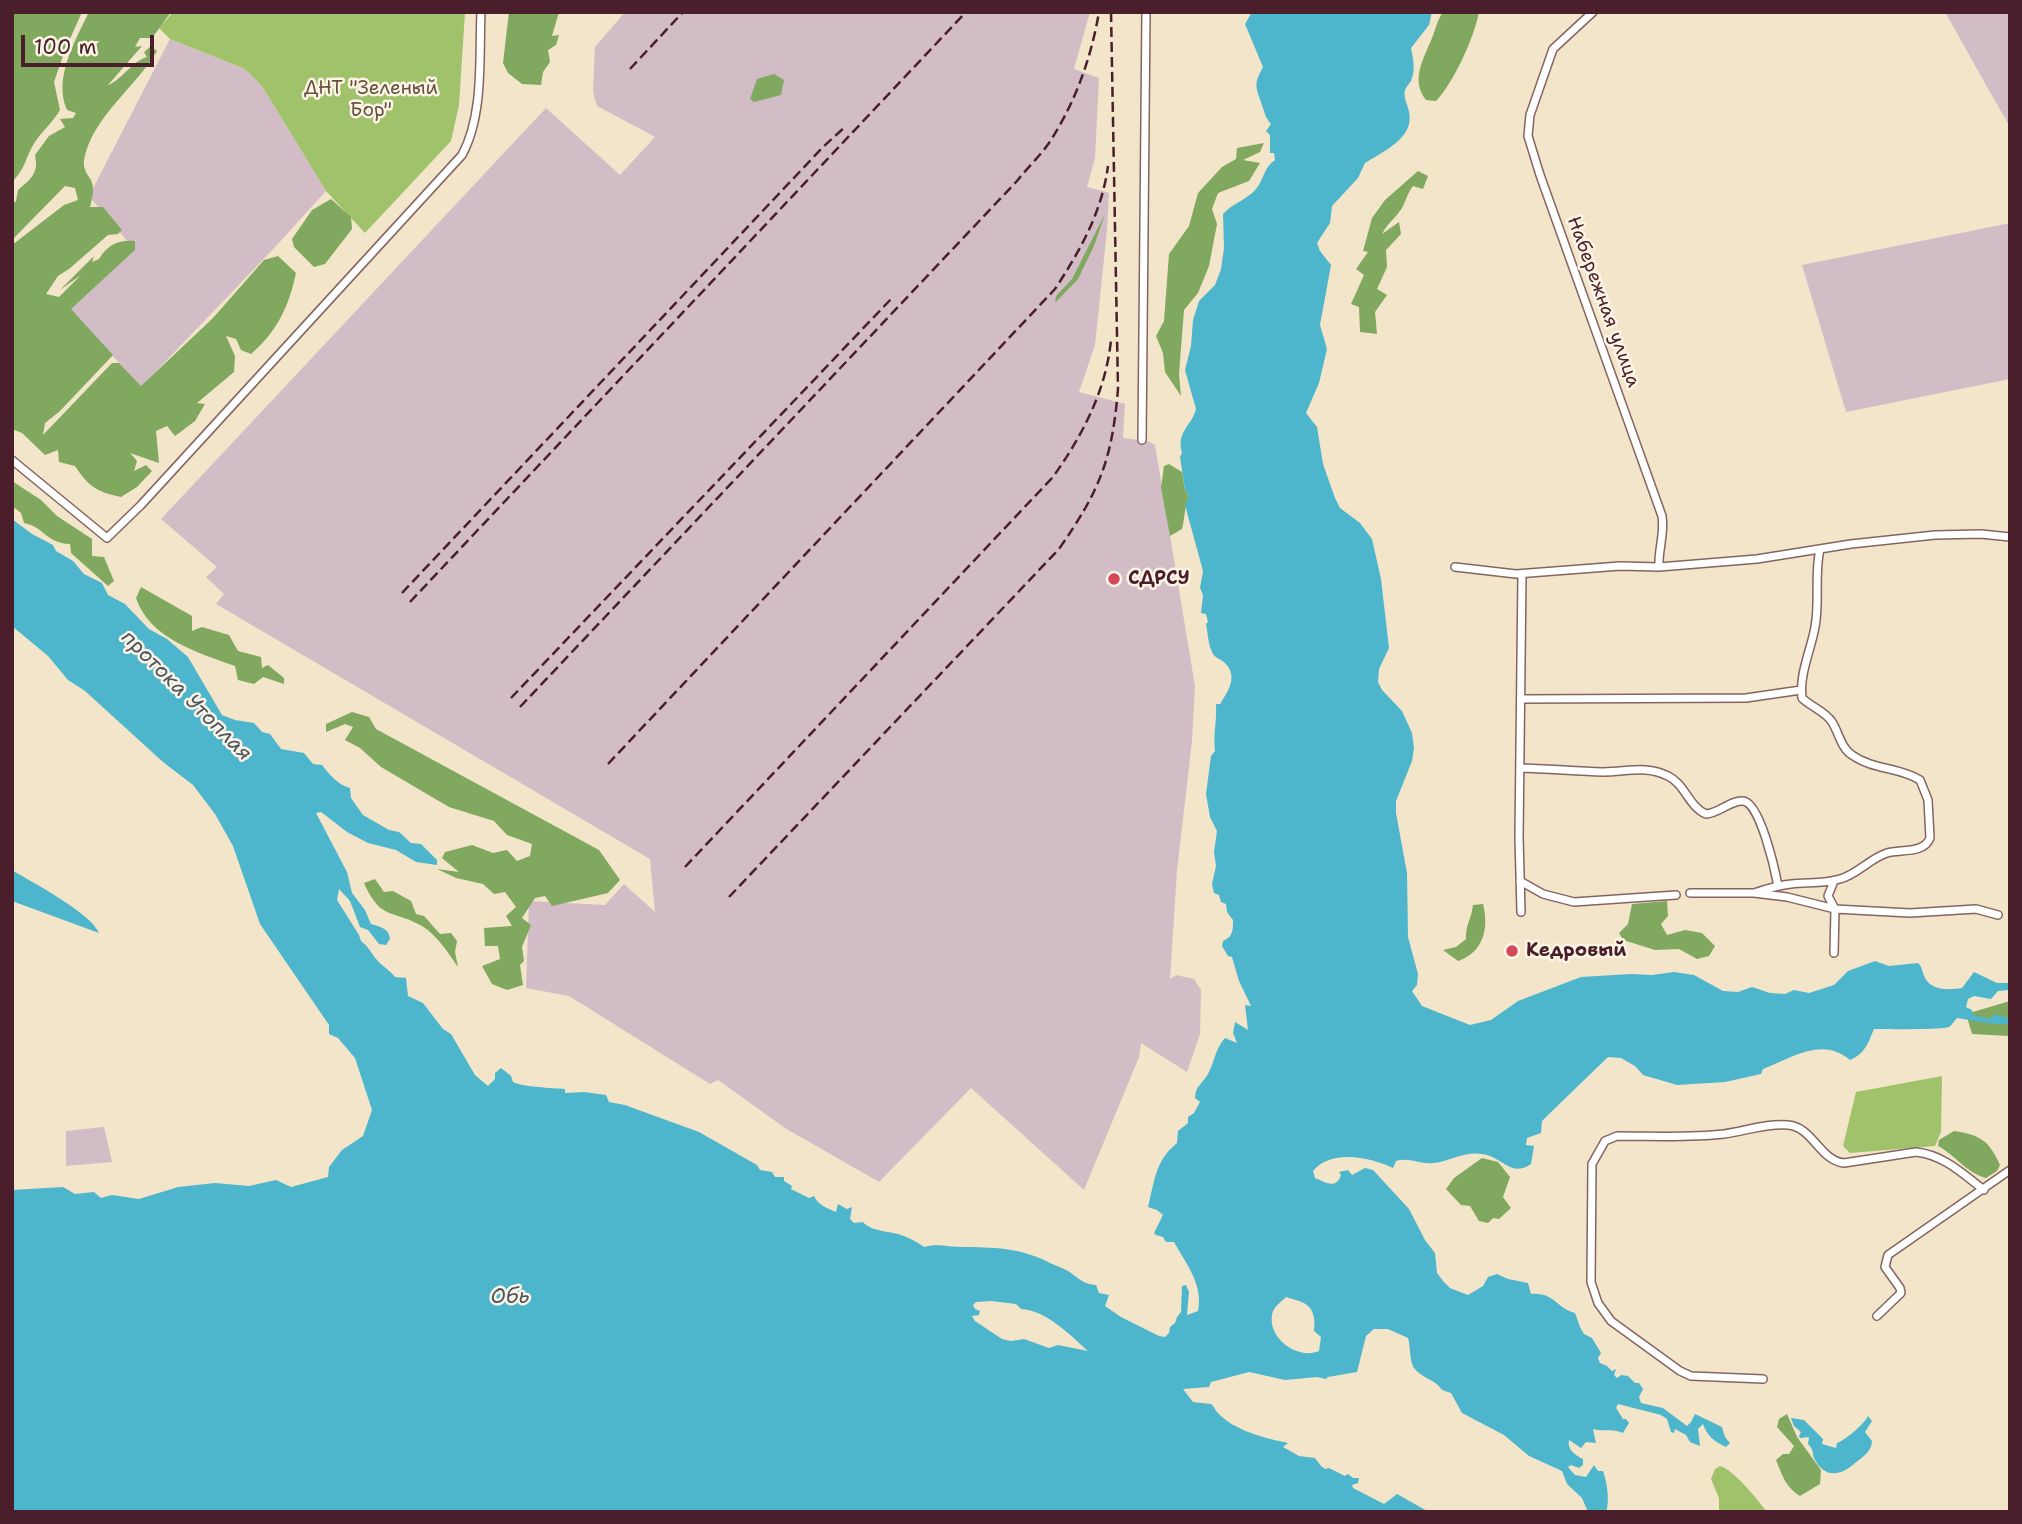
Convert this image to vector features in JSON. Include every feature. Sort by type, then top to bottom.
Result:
[{"type":"street","points":[[12,460],[107,538],[150,495],[462,155],[469,142],[476,114],[481,12]]},
{"type":"street","points":[[1142,440],[1146,12]]},
{"type":"street","name":"Набережная улица","points":[[1592,12],[1553,49],[1530,115],[1528,136],[1662,516],[1664,528],[1658,554],[1659,567]]},
{"type":"street","points":[[1455,567],[1522,574],[1620,566],[1659,567],[1757,559],[1935,535],[1980,534],[2010,537]]},
{"type":"street","points":[[1754,893],[1778,886],[1834,881],[1852,875],[1879,856],[1922,847],[1928,843],[1928,800],[1924,786],[1913,776],[1882,769],[1849,754],[1832,721],[1802,698],[1808,648],[1815,628],[1815,576],[1820,549]]},
{"type":"street","points":[[1521,912],[1522,574]]},
{"type":"street","points":[[1522,699],[1746,698],[1801,690]]},
{"type":"street","points":[[1520,768],[1603,772],[1651,769],[1672,778],[1682,786],[1706,814],[1739,801],[1747,802],[1753,808],[1761,826],[1778,886]]},
{"type":"street","points":[[1520,881],[1543,894],[1574,902],[1676,895]]},
{"type":"street","points":[[1834,881],[1828,896],[1835,909],[1834,953]]},
{"type":"street","points":[[1690,893],[1754,893],[1787,897],[1835,909],[1910,913],[1976,909],[1998,915]]},
{"type":"street","points":[[1763,1378],[1692,1376],[1680,1371],[1611,1321],[1598,1303],[1591,1282],[1590,1200],[1592,1164],[1605,1141],[1617,1136],[1723,1134],[1788,1125],[1805,1132],[1836,1163],[1916,1152],[1927,1153],[1939,1157],[1984,1190]]},
{"type":"street","points":[[1877,1317],[1901,1293],[1885,1267],[1884,1262],[1888,1255],[2010,1170]]},
{"type":"shaded area","points":[[625,12],[1090,12],[1074,69],[1099,78],[1095,158],[1087,187],[1109,193],[1095,345],[1079,392],[1125,404],[1123,438],[1148,441],[1155,445],[1195,686],[1192,741],[1177,871],[1170,979],[1176,975],[1194,979],[1201,990],[1200,1034],[1187,1072],[1141,1043],[1139,1057],[1084,1190],[971,1088],[879,1182],[785,1128],[718,1080],[710,1084],[569,996],[526,988],[529,901],[605,905],[624,884],[655,912],[650,859],[216,604],[224,594],[206,577],[217,567],[161,519],[546,108],[620,175],[655,137],[597,106],[593,92],[595,47]]},
{"type":"shaded area","points":[[1945,12],[2010,12],[2010,127],[1986,85]]},
{"type":"shaded area","points":[[170,39],[245,69],[262,86],[326,191],[141,387],[70,309],[135,250],[89,196]]},
{"type":"shaded area","points":[[2010,223],[2010,379],[1846,412],[1802,265]]},
{"type":"shaded area","points":[[104,1127],[112,1162],[66,1166],[66,1131]]},
{"type":"green space","points":[[12,12],[82,12],[54,82],[60,110],[35,142],[21,172],[12,182]]},
{"type":"green space","points":[[89,12],[171,12],[152,38],[140,38],[135,47],[142,46],[108,85],[147,57],[144,52],[151,46],[157,51],[105,116],[89,144],[84,160],[93,186],[90,207],[103,207],[122,230],[118,234],[108,235],[58,276],[46,294],[59,297],[81,275],[60,290],[94,256],[92,262],[99,259],[114,244],[135,241],[135,250],[71,309],[113,355],[60,411],[45,423],[43,435],[112,363],[119,363],[141,386],[213,318],[264,260],[278,256],[296,273],[281,318],[260,346],[251,354],[241,350],[236,339],[226,336],[235,356],[234,372],[197,403],[205,404],[195,421],[175,436],[167,426],[156,431],[159,463],[130,453],[137,461],[134,471],[146,465],[152,471],[137,487],[121,497],[100,491],[89,484],[75,466],[59,462],[58,450],[45,455],[22,433],[12,429],[12,245],[64,205],[78,200],[75,188],[65,186],[12,240],[12,204],[16,201],[18,190],[35,171],[35,155],[49,136],[65,127],[60,119],[73,118],[76,113],[67,110],[63,98],[64,73],[72,47]]},
{"type":"green space","name":"ДНТ \"Зеленый Бор\"","points":[[173,12],[465,12],[459,105],[451,141],[365,233],[326,191],[262,86],[245,69],[170,39],[159,28]]},
{"type":"green space","points":[[509,12],[559,12],[552,36],[559,35],[556,45],[548,50],[550,62],[543,72],[541,85],[522,84],[508,73],[503,63]]},
{"type":"green space","points":[[1443,12],[1479,12],[1468,47],[1450,83],[1436,101],[1426,100],[1419,85],[1420,69]]},
{"type":"green space","points":[[774,74],[784,80],[781,95],[754,102],[750,99],[757,79]]},
{"type":"green space","points":[[1264,143],[1260,152],[1243,160],[1260,163],[1249,181],[1218,193],[1212,209],[1217,224],[1209,266],[1198,293],[1184,310],[1179,374],[1181,396],[1165,372],[1163,353],[1156,336],[1164,321],[1169,254],[1189,226],[1198,193],[1222,167],[1236,159],[1237,148]]},
{"type":"green space","points":[[1418,171],[1428,176],[1423,189],[1413,186],[1401,209],[1382,234],[1399,222],[1401,234],[1386,250],[1387,267],[1377,289],[1387,295],[1375,312],[1377,334],[1360,332],[1359,307],[1351,304],[1364,275],[1356,269],[1368,252],[1363,251],[1372,218],[1385,200]]},
{"type":"green space","points":[[331,199],[351,217],[352,229],[325,264],[314,267],[294,247],[292,239],[312,210]]},
{"type":"green space","points":[[1105,214],[1094,246],[1078,279],[1055,303],[1056,296],[1072,279]]},
{"type":"green space","points":[[1169,464],[1182,472],[1189,497],[1182,529],[1170,536],[1161,488],[1164,466]]},
{"type":"green space","points":[[12,481],[92,539],[92,556],[104,557],[114,581],[108,586],[71,553],[70,544],[55,541],[37,528],[24,523],[21,513],[12,506]]},
{"type":"green space","points":[[141,587],[192,616],[192,631],[202,627],[229,635],[238,651],[261,657],[262,668],[268,665],[284,678],[284,684],[263,677],[254,684],[238,680],[235,666],[206,656],[163,634],[142,612],[136,598]]},
{"type":"green space","points":[[352,712],[369,717],[376,729],[599,850],[620,880],[608,893],[552,906],[545,896],[535,898],[522,918],[531,925],[522,947],[524,961],[520,965],[523,985],[507,990],[492,984],[482,966],[500,959],[498,946],[485,946],[484,928],[512,926],[506,916],[516,907],[505,892],[494,894],[483,884],[456,878],[437,869],[459,872],[442,858],[445,852],[472,845],[493,853],[507,850],[517,861],[530,856],[532,844],[507,835],[494,821],[449,807],[381,767],[360,748],[345,740],[353,727],[345,724],[326,732],[326,724]]},
{"type":"green space","points":[[375,879],[384,892],[393,891],[411,901],[416,914],[424,916],[440,934],[451,933],[457,941],[455,952],[458,967],[433,934],[412,921],[382,909],[376,903],[364,883]]},
{"type":"green space","points":[[1667,901],[1668,916],[1661,924],[1667,935],[1685,930],[1702,933],[1715,946],[1709,956],[1697,959],[1679,949],[1655,950],[1623,940],[1619,933],[1628,924],[1632,904]]},
{"type":"green space","points":[[1483,904],[1485,930],[1479,945],[1474,952],[1458,961],[1443,950],[1456,947],[1466,939],[1473,905]]},
{"type":"green space","points":[[2010,1001],[2010,1036],[1972,1034],[1966,1014]]},
{"type":"green space","points":[[1942,1076],[1941,1132],[1935,1146],[1850,1153],[1843,1146],[1856,1092]]},
{"type":"green space","points":[[1954,1131],[1971,1134],[1983,1140],[2000,1165],[1997,1171],[1986,1178],[1979,1176],[1938,1146],[1939,1140]]},
{"type":"green space","points":[[1482,1158],[1498,1162],[1510,1177],[1503,1197],[1511,1208],[1499,1219],[1493,1218],[1488,1223],[1479,1221],[1470,1206],[1461,1205],[1446,1189],[1454,1178]]},
{"type":"green space","points":[[1787,1414],[1797,1437],[1821,1470],[1820,1484],[1800,1496],[1788,1485],[1776,1460],[1783,1454],[1789,1454],[1794,1446],[1777,1427],[1779,1419]]},
{"type":"green space","points":[[1720,1466],[1738,1479],[1767,1512],[1719,1512],[1719,1498],[1711,1479],[1715,1469]]},
{"type":"water","name":"Обь","points":[[1252,12],[1432,12],[1429,25],[1411,48],[1413,72],[1405,89],[1410,121],[1407,129],[1396,143],[1365,163],[1358,178],[1332,206],[1330,223],[1317,243],[1331,265],[1320,325],[1327,349],[1319,383],[1306,413],[1317,427],[1323,464],[1340,508],[1360,523],[1372,539],[1381,579],[1389,648],[1379,669],[1378,682],[1402,711],[1412,733],[1412,761],[1396,801],[1396,813],[1407,873],[1408,937],[1418,974],[1417,985],[1412,991],[1422,1006],[1470,1025],[1491,1020],[1518,1001],[1581,977],[1674,972],[1694,975],[1723,991],[1738,992],[1752,987],[1770,993],[1785,994],[1794,990],[1809,993],[1834,985],[1848,971],[1875,961],[1889,966],[1918,963],[1928,982],[1942,989],[1962,988],[1974,972],[1997,983],[2010,983],[2009,990],[1998,991],[1991,999],[1974,996],[1968,999],[1966,1007],[1972,1010],[1973,1015],[1990,1019],[1995,1014],[2010,1019],[2010,1024],[1957,1018],[1945,1028],[1874,1029],[1863,1051],[1850,1060],[1839,1053],[1818,1049],[1763,1069],[1761,1074],[1725,1082],[1677,1085],[1643,1075],[1635,1066],[1621,1058],[1608,1057],[1542,1121],[1541,1133],[1527,1138],[1526,1145],[1534,1146],[1531,1164],[1524,1168],[1512,1168],[1490,1156],[1475,1153],[1434,1163],[1401,1160],[1396,1161],[1393,1168],[1362,1158],[1340,1157],[1321,1164],[1313,1171],[1315,1178],[1333,1184],[1339,1180],[1339,1172],[1348,1170],[1352,1175],[1365,1168],[1373,1170],[1409,1209],[1435,1253],[1437,1273],[1450,1288],[1468,1295],[1483,1286],[1488,1277],[1497,1274],[1528,1283],[1531,1294],[1545,1295],[1575,1313],[1584,1334],[1592,1338],[1601,1353],[1598,1358],[1600,1363],[1612,1371],[1616,1369],[1614,1375],[1617,1378],[1621,1375],[1628,1376],[1635,1383],[1639,1383],[1643,1389],[1639,1397],[1641,1403],[1663,1408],[1687,1426],[1695,1414],[1722,1427],[1730,1443],[1726,1447],[1715,1441],[1703,1424],[1698,1429],[1700,1446],[1690,1442],[1686,1435],[1675,1429],[1674,1433],[1671,1432],[1667,1419],[1661,1415],[1618,1404],[1616,1408],[1629,1423],[1623,1433],[1593,1429],[1596,1443],[1586,1442],[1581,1448],[1569,1440],[1570,1449],[1583,1459],[1583,1465],[1579,1468],[1571,1465],[1568,1467],[1575,1475],[1586,1477],[1594,1465],[1598,1471],[1603,1471],[1607,1486],[1606,1512],[1588,1512],[1582,1498],[1567,1484],[1562,1471],[1529,1456],[1504,1435],[1462,1413],[1451,1393],[1442,1390],[1417,1371],[1411,1361],[1408,1338],[1388,1329],[1374,1329],[1366,1336],[1357,1372],[1326,1379],[1317,1377],[1285,1380],[1249,1372],[1211,1382],[1209,1387],[1183,1389],[1193,1402],[1211,1404],[1224,1419],[1241,1429],[1288,1443],[1283,1447],[1299,1456],[1315,1458],[1325,1469],[1359,1478],[1358,1483],[1352,1485],[1353,1488],[1384,1504],[1397,1494],[1429,1512],[12,1512],[12,1190],[63,1187],[75,1194],[94,1192],[101,1198],[112,1195],[139,1199],[178,1187],[215,1183],[249,1186],[276,1180],[291,1187],[328,1177],[329,1167],[342,1150],[363,1136],[372,1110],[355,1058],[338,1038],[329,1034],[329,1025],[260,924],[233,846],[215,814],[193,785],[163,762],[85,691],[68,680],[48,656],[12,626],[12,519],[53,545],[56,551],[73,561],[84,574],[102,583],[108,595],[125,604],[149,629],[167,639],[188,657],[222,715],[254,723],[262,732],[270,734],[281,749],[304,753],[313,764],[322,765],[338,782],[350,788],[351,798],[363,815],[389,830],[399,832],[411,843],[421,844],[437,860],[437,865],[416,862],[396,850],[368,843],[347,832],[321,812],[316,813],[347,872],[352,893],[365,910],[371,924],[386,930],[390,939],[386,945],[379,944],[368,930],[360,927],[350,901],[339,889],[337,900],[361,941],[395,977],[406,978],[408,996],[423,1003],[443,1029],[451,1034],[475,1075],[488,1086],[501,1068],[518,1084],[565,1089],[565,1093],[606,1095],[609,1102],[625,1105],[699,1132],[757,1165],[760,1170],[772,1172],[775,1177],[784,1177],[784,1181],[792,1186],[791,1189],[809,1198],[814,1196],[820,1204],[836,1212],[838,1204],[847,1209],[852,1207],[850,1219],[854,1223],[863,1222],[876,1230],[904,1236],[924,1247],[938,1245],[995,1248],[1038,1257],[1084,1282],[1096,1285],[1099,1293],[1109,1295],[1105,1306],[1159,1336],[1165,1337],[1169,1333],[1170,1327],[1181,1312],[1182,1286],[1186,1285],[1189,1292],[1187,1315],[1198,1311],[1196,1282],[1174,1242],[1166,1242],[1163,1237],[1154,1233],[1163,1215],[1148,1207],[1160,1164],[1177,1143],[1178,1131],[1188,1123],[1188,1117],[1194,1113],[1200,1102],[1195,1098],[1195,1094],[1208,1074],[1219,1046],[1225,1038],[1237,1043],[1233,1033],[1235,1022],[1248,1030],[1245,1005],[1251,1006],[1239,981],[1232,957],[1228,956],[1222,946],[1223,941],[1232,933],[1233,920],[1227,912],[1226,904],[1214,893],[1212,884],[1216,866],[1214,852],[1217,831],[1210,817],[1206,794],[1211,756],[1215,751],[1216,704],[1220,704],[1232,678],[1229,668],[1212,652],[1206,614],[1201,613],[1203,595],[1200,588],[1203,571],[1185,505],[1189,497],[1185,490],[1180,457],[1181,439],[1196,409],[1185,370],[1191,346],[1193,320],[1199,301],[1215,285],[1221,269],[1224,248],[1223,214],[1253,192],[1275,160],[1274,153],[1270,153],[1270,135],[1266,131],[1271,124],[1265,115],[1257,88],[1263,67],[1245,24]],"holes":[[[1286,1297],[1304,1303],[1313,1313],[1314,1331],[1321,1337],[1319,1351],[1302,1353],[1294,1350],[1275,1332],[1272,1324],[1273,1312]],[[976,1302],[1016,1304],[1021,1309],[1039,1314],[1057,1324],[1088,1351],[1058,1345],[1049,1348],[1024,1339],[1002,1339],[975,1321],[972,1316],[979,1315],[980,1311],[973,1305]]]},
{"type":"water","points":[[12,870],[73,908],[94,925],[99,933],[12,901]]},
{"type":"water","points":[[1868,1416],[1872,1421],[1865,1432],[1872,1441],[1869,1451],[1839,1473],[1828,1472],[1818,1465],[1808,1444],[1809,1437],[1800,1438],[1801,1432],[1794,1426],[1791,1418],[1804,1420],[1823,1439],[1822,1444],[1836,1448],[1837,1443],[1855,1431]]},
{"type":"railway","points":[[630,69],[683,12]]},
{"type":"railway","points":[[410,602],[966,12]]},
{"type":"railway","points":[[520,707],[1042,153],[1058,128],[1087,64],[1099,12]]},
{"type":"railway","points":[[729,897],[1059,549],[1085,509],[1102,474],[1112,436],[1118,389],[1111,12]]},
{"type":"railway","points":[[402,593],[824,146],[845,127]]},
{"type":"railway","points":[[608,764],[1055,289],[1089,230],[1101,199],[1108,166]]},
{"type":"railway","points":[[511,698],[892,298]]},
{"type":"railway","points":[[685,867],[1053,477],[1091,412],[1104,377],[1111,340]]},
{"type":"place","name":"СДРСУ","points":[[1114,579]]},
{"type":"place","name":"Кедровый","points":[[1512,951]]},
{"type":"water label","name":"протока Утоплая","points":[[186,696]]}]
